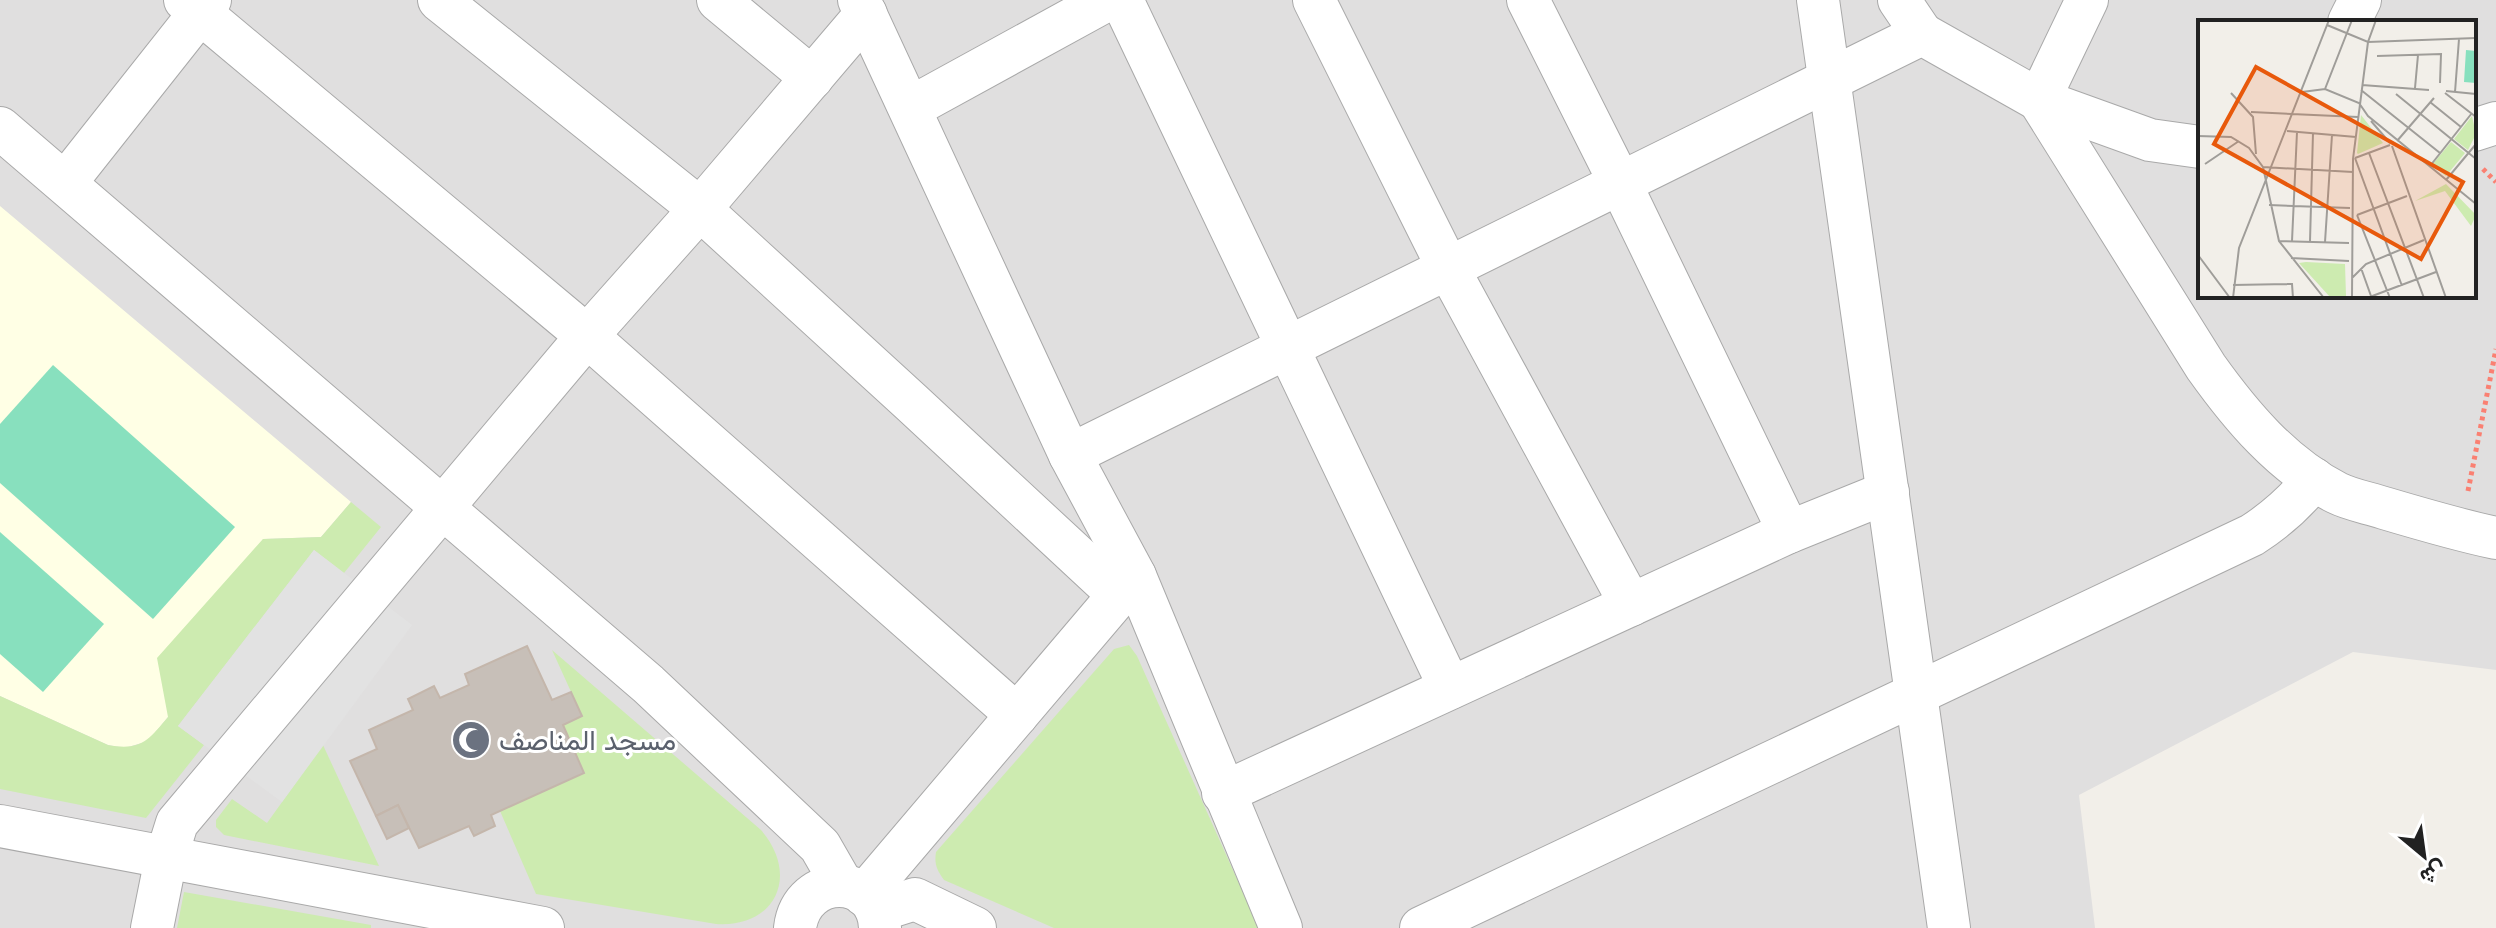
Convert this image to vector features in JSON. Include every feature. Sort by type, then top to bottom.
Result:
[{"type":"street","points":[[439,0],[700,209],[900,391],[1127,585]]},
{"type":"street","points":[[718,0],[812,78]]},
{"type":"street","points":[[910,108],[1107,0]]},
{"type":"street","points":[[1122,0],[1450,688]]},
{"type":"street","points":[[1314,0],[1448,268],[1631,605]]},
{"type":"street","points":[[1528,0],[1789,532]]},
{"type":"street","points":[[1818,0],[1949,928]]},
{"type":"street","points":[[1899,0],[1922,34],[2039,100],[2150,140],[2198,147]]},
{"type":"street","points":[[2039,100],[2087,0]]},
{"type":"street","points":[[2350,20],[2360,0]]},
{"type":"street","points":[[66,182],[198,4],[587,336],[1017,715]]},
{"type":"street","points":[[152,928],[166,858],[177,823],[587,336],[812,78],[863,7],[1070,455],[1281,928]]},
{"type":"street","points":[[1070,455],[1922,34]]},
{"type":"street","points":[[2039,100],[2206,367],[2236,409],[2272,447],[2339,494],[2478,534]]},
{"type":"street","points":[[2476,129],[2496,123]]},
{"type":"street","points":[[0,128],[648,684],[795,820],[820,846],[866,905]]},
{"type":"street","points":[[1421,928],[2252,535],[2275,520],[2314,479]]},
{"type":"street","points":[[1223,793],[1789,532],[1888,492]]},
{"type":"street","points":[[866,905],[1017,715],[1127,585]]},
{"type":"street","points":[[0,826],[166,858],[390,915],[543,928]]},
{"type":"street","points":[[795,928],[796,915],[803,902],[828,887],[866,905],[915,899],[975,928]]},
{"type":"path","points":[[2478,534],[2496,349]]},
{"type":"shaded area","points":[[0,0],[2496,0],[2496,670],[2353,652],[2079,795],[2095,928],[0,928]]},
{"type":"shaded area","points":[[0,206],[351,502],[321,537],[263,539],[168,717],[148,741],[125,748],[108,745],[0,696]]},
{"type":"shaded area","points":[[314,550],[412,625],[282,802],[178,726]]},
{"type":"green space","points":[[53,365],[235,527],[153,619],[0,483],[0,424]]},
{"type":"green space","points":[[351,502],[381,527],[344,573],[314,550],[178,726],[204,745],[146,818],[0,789],[0,696],[108,745],[128,747],[142,742],[168,717],[157,658],[263,539],[321,537]]},
{"type":"green space","points":[[0,532],[104,624],[43,692],[0,654]]},
{"type":"green space","points":[[1129,645],[1137,656],[1259,928],[1054,928],[944,880],[938,870],[936,852],[1114,649]]},
{"type":"green space","points":[[552,650],[761,830],[773,847],[779,864],[780,881],[776,895],[767,908],[737,923],[716,924],[536,894],[500,811],[563,725],[582,716]]},
{"type":"green space","points":[[323,745],[379,866],[224,835],[216,827],[216,820],[232,799],[267,823]]},
{"type":"green space","points":[[184,892],[371,925],[371,928],[177,928]]},
{"type":"building","name":"مسجد المناصف","points":[[527,646],[552,700],[571,692],[582,716],[563,725],[584,773],[491,815],[495,826],[474,836],[469,826],[419,848],[398,805],[376,816],[350,761],[377,749],[369,730],[413,710],[408,699],[434,686],[440,698],[469,685],[465,674]]},
{"type":"building","points":[[398,805],[409,828],[387,839],[376,816]]},
{"type":"place","name":"مسجد المناصف","points":[[471,740]]}]
